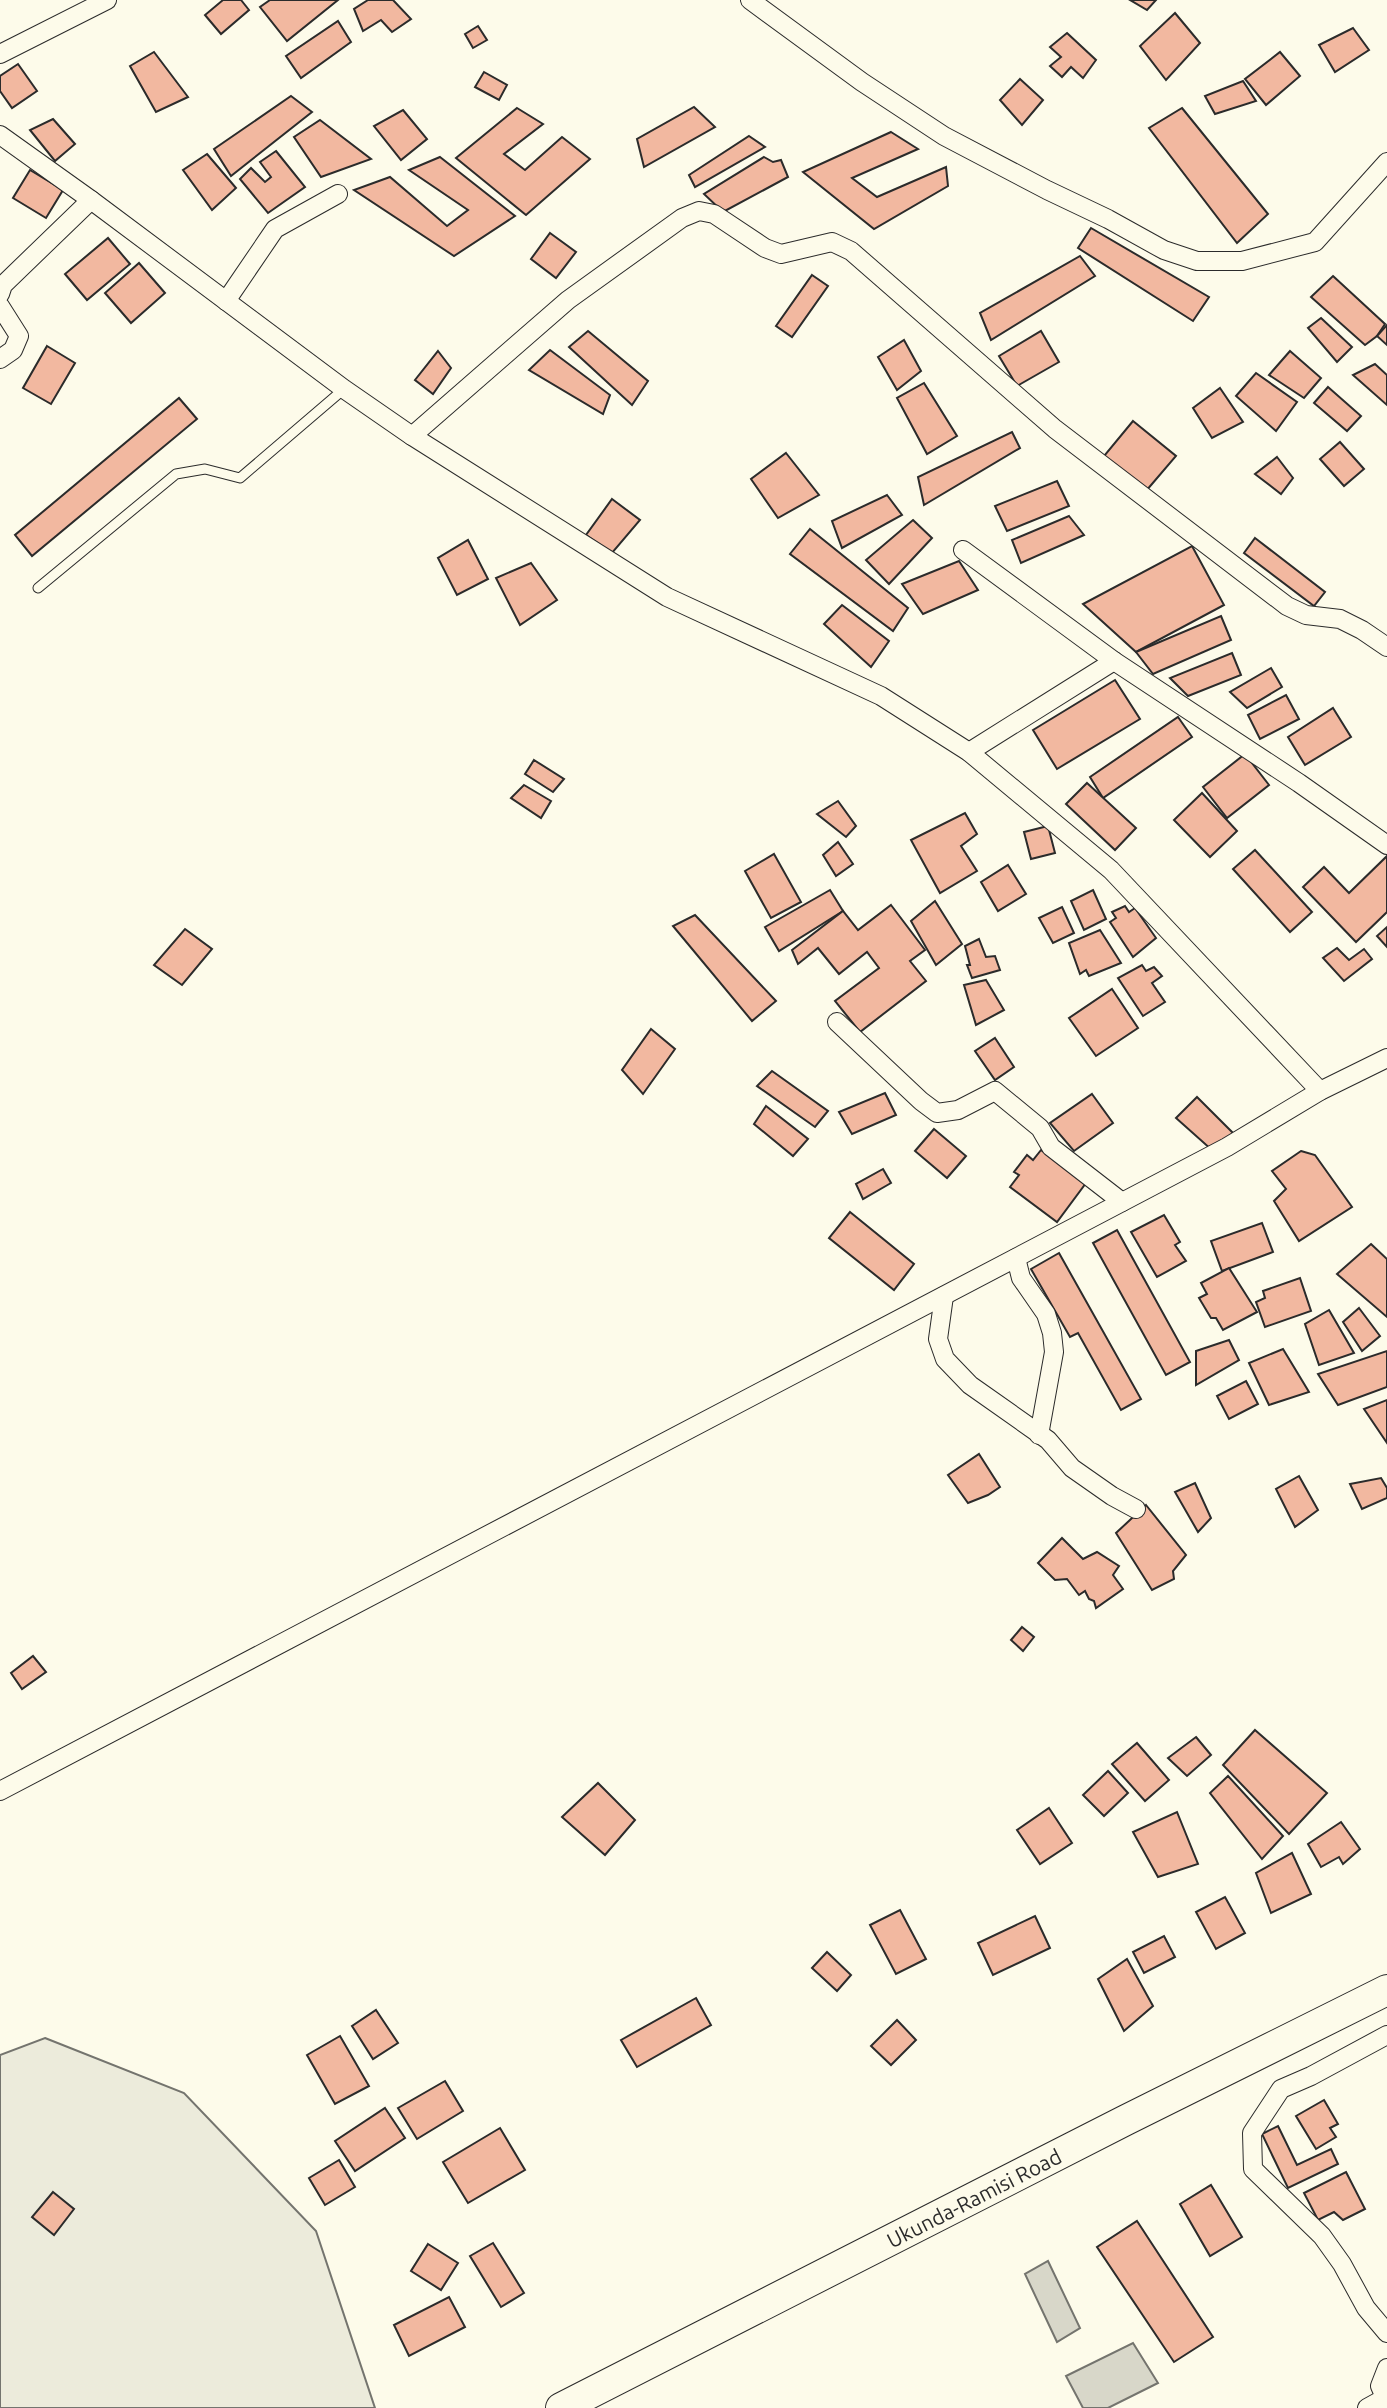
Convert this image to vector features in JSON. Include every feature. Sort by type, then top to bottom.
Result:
[{"type":"highway","name":"Ukunda-Ramisi Road","points":[[561,2408],[1387,1990]]},
{"type":"street","points":[[0,54],[107,0]]},
{"type":"street","points":[[750,0],[862,82],[944,136],[1164,250],[1197,261],[1242,261],[1315,242],[1387,162]]},
{"type":"street","points":[[0,135],[344,389],[412,436],[667,597],[881,696],[969,752],[1111,870],[1320,1091]]},
{"type":"street","points":[[226,301],[275,229],[338,194]]},
{"type":"street","points":[[0,294],[3,285],[91,200]]},
{"type":"street","points":[[412,436],[568,300],[682,218],[699,211],[715,214],[765,248],[780,254],[832,242],[851,251],[1055,429],[1287,606],[1306,615],[1340,619],[1387,647]]},
{"type":"street","points":[[0,306],[19,336],[13,350],[0,359]]},
{"type":"street","points":[[963,550],[1114,661],[1299,783],[1387,845]]},
{"type":"street","points":[[969,752],[1114,661]]},
{"type":"street","points":[[837,1022],[937,1113],[958,1111],[995,1091],[1040,1128],[1051,1147],[1122,1202]]},
{"type":"street","points":[[0,1791],[1227,1147],[1320,1091],[1387,1058]]},
{"type":"street","points":[[1016,1258],[1021,1278],[1046,1314],[1052,1332],[1054,1352],[1039,1435]]},
{"type":"street","points":[[944,1296],[938,1339],[945,1359],[970,1385],[1048,1440],[1072,1468],[1136,1509]]},
{"type":"street","points":[[1387,2035],[1281,2089],[1252,2133],[1253,2169],[1322,2236],[1342,2264],[1366,2308],[1387,2333]]},
{"type":"street","points":[[1367,2408],[1386,2399],[1380,2386],[1387,2368]]},
{"type":"lane","points":[[38,588],[176,474],[205,469],[240,478],[344,389]]},
{"type":"shaded area","points":[[45,2038],[184,2093],[316,2231],[375,2408],[0,2408],[0,2055]]},
{"type":"shaded area","points":[[1048,2261],[1080,2328],[1057,2342],[1025,2274]]},
{"type":"shaded area","points":[[1133,2343],[1158,2383],[1108,2408],[1083,2408],[1066,2376]]},
{"type":"building","points":[[223,0],[241,0],[249,10],[221,34],[205,15]]},
{"type":"building","points":[[270,0],[338,0],[287,41],[260,7]]},
{"type":"building","points":[[368,0],[393,0],[411,19],[392,32],[381,20],[363,31],[354,9]]},
{"type":"building","points":[[1130,0],[1156,0],[1147,10]]},
{"type":"building","points":[[1175,13],[1200,43],[1166,80],[1140,46]]},
{"type":"building","points":[[338,21],[351,42],[301,78],[286,56]]},
{"type":"building","points":[[478,26],[487,40],[473,48],[465,34]]},
{"type":"building","points":[[1353,28],[1369,50],[1335,72],[1319,45]]},
{"type":"building","points":[[1067,33],[1096,60],[1083,78],[1071,67],[1062,77],[1050,66],[1061,57],[1050,47]]},
{"type":"building","points":[[154,52],[188,97],[156,112],[130,66]]},
{"type":"building","points":[[1280,52],[1300,76],[1266,105],[1245,79]]},
{"type":"building","points":[[18,64],[37,91],[12,108],[0,91],[0,76]]},
{"type":"building","points":[[484,72],[507,85],[499,100],[475,87]]},
{"type":"building","points":[[1020,79],[1043,100],[1022,125],[1000,100]]},
{"type":"building","points":[[1243,81],[1256,101],[1215,114],[1205,96]]},
{"type":"building","points":[[291,96],[312,112],[231,176],[214,149]]},
{"type":"building","points":[[694,107],[715,127],[644,167],[637,139]]},
{"type":"building","points":[[517,108],[543,124],[504,154],[525,170],[562,137],[590,159],[526,215],[456,158]]},
{"type":"building","points":[[1182,108],[1268,214],[1237,243],[1149,128]]},
{"type":"building","points":[[403,110],[427,139],[401,160],[374,126]]},
{"type":"building","points":[[53,119],[75,144],[55,161],[30,130]]},
{"type":"building","points":[[320,120],[371,159],[321,177],[294,137]]},
{"type":"building","points":[[891,132],[918,149],[852,178],[877,197],[946,167],[948,186],[874,229],[803,172]]},
{"type":"building","points":[[749,136],[765,147],[695,187],[689,175]]},
{"type":"building","points":[[276,151],[305,187],[268,213],[240,179],[251,168],[265,182],[271,177],[260,162]]},
{"type":"building","points":[[207,154],[236,188],[212,210],[183,170]]},
{"type":"building","points":[[440,157],[515,216],[454,256],[354,190],[390,177],[447,226],[468,210],[409,170]]},
{"type":"building","points":[[764,157],[773,162],[781,160],[788,177],[723,212],[704,194]]},
{"type":"building","points":[[30,170],[63,190],[46,218],[13,198]]},
{"type":"building","points":[[1091,228],[1209,297],[1193,321],[1078,248]]},
{"type":"building","points":[[550,233],[576,252],[556,278],[531,259]]},
{"type":"building","points":[[108,238],[130,264],[87,300],[65,274]]},
{"type":"building","points":[[1080,256],[1095,276],[991,340],[980,313]]},
{"type":"building","points":[[139,263],[165,293],[131,323],[105,293]]},
{"type":"building","points":[[812,275],[828,286],[792,337],[776,326]]},
{"type":"building","points":[[1333,276],[1385,324],[1377,336],[1365,345],[1311,297]]},
{"type":"building","points":[[1321,318],[1352,347],[1337,362],[1308,328]]},
{"type":"building","points":[[1387,325],[1387,345],[1377,336]]},
{"type":"building","points":[[588,331],[648,381],[632,405],[569,347]]},
{"type":"building","points":[[1041,331],[1059,362],[1017,386],[999,356]]},
{"type":"building","points":[[904,340],[921,371],[897,390],[878,357]]},
{"type":"building","points":[[47,346],[75,363],[51,404],[23,388]]},
{"type":"building","points":[[550,350],[610,395],[603,414],[529,370]]},
{"type":"building","points":[[438,351],[451,368],[433,394],[415,380]]},
{"type":"building","points":[[1290,351],[1321,378],[1304,398],[1269,375]]},
{"type":"building","points":[[1375,364],[1387,375],[1387,405],[1353,375]]},
{"type":"building","points":[[1256,373],[1297,402],[1276,431],[1236,396]]},
{"type":"building","points":[[924,383],[957,436],[927,454],[897,398]]},
{"type":"building","points":[[1328,387],[1361,416],[1347,431],[1314,403]]},
{"type":"building","points":[[1220,388],[1243,422],[1212,438],[1193,408]]},
{"type":"building","points":[[179,398],[197,419],[32,556],[15,535]]},
{"type":"building","points":[[1133,421],[1176,456],[1146,491],[1104,456]]},
{"type":"building","points":[[1012,432],[1020,448],[924,505],[918,477]]},
{"type":"building","points":[[1340,442],[1364,469],[1344,486],[1320,459]]},
{"type":"building","points":[[786,453],[819,495],[778,518],[751,479]]},
{"type":"building","points":[[1277,457],[1293,478],[1281,494],[1255,474]]},
{"type":"building","points":[[1057,481],[1069,506],[1007,531],[995,506]]},
{"type":"building","points":[[887,495],[902,515],[842,548],[832,521]]},
{"type":"building","points":[[612,499],[640,520],[612,553],[586,535]]},
{"type":"building","points":[[1069,516],[1084,535],[1021,563],[1012,540]]},
{"type":"building","points":[[913,520],[932,538],[889,584],[866,560]]},
{"type":"building","points":[[810,529],[908,608],[893,631],[790,554]]},
{"type":"building","points":[[1255,538],[1325,592],[1314,606],[1244,553]]},
{"type":"building","points":[[468,540],[488,579],[457,595],[438,558]]},
{"type":"building","points":[[1192,546],[1224,605],[1136,652],[1083,604]]},
{"type":"building","points":[[959,561],[978,590],[923,614],[902,584]]},
{"type":"building","points":[[531,563],[557,600],[520,625],[496,578]]},
{"type":"building","points":[[842,605],[889,641],[871,667],[824,624]]},
{"type":"building","points":[[1221,616],[1231,640],[1153,674],[1136,652]]},
{"type":"building","points":[[1232,653],[1241,675],[1188,696],[1170,678]]},
{"type":"building","points":[[1271,668],[1282,687],[1247,708],[1230,692]]},
{"type":"building","points":[[1115,680],[1140,719],[1057,769],[1033,730]]},
{"type":"building","points":[[1286,695],[1299,719],[1260,739],[1248,715]]},
{"type":"building","points":[[1333,708],[1351,737],[1305,765],[1288,737]]},
{"type":"building","points":[[1178,717],[1192,737],[1103,798],[1090,777]]},
{"type":"building","points":[[1245,754],[1269,785],[1227,818],[1203,787]]},
{"type":"building","points":[[534,760],[564,779],[553,792],[525,774]]},
{"type":"building","points":[[1087,783],[1136,828],[1115,850],[1066,804]]},
{"type":"building","points":[[524,785],[551,801],[541,818],[511,798]]},
{"type":"building","points":[[1202,793],[1237,831],[1210,857],[1174,820]]},
{"type":"building","points":[[838,801],[856,826],[846,837],[817,814]]},
{"type":"building","points":[[965,813],[977,834],[961,846],[977,871],[940,893],[911,840]]},
{"type":"building","points":[[1048,826],[1055,853],[1031,859],[1024,832]]},
{"type":"building","points":[[838,842],[853,864],[836,876],[823,855]]},
{"type":"building","points":[[1255,850],[1312,912],[1290,932],[1233,869]]},
{"type":"building","points":[[774,854],[801,902],[771,918],[745,871]]},
{"type":"building","points":[[1387,856],[1387,912],[1356,942],[1303,887],[1324,867],[1349,893]]},
{"type":"building","points":[[1008,865],[1026,894],[998,911],[981,882]]},
{"type":"building","points":[[830,890],[843,911],[779,951],[765,927]]},
{"type":"building","points":[[1093,890],[1106,919],[1084,930],[1071,901]]},
{"type":"building","points":[[935,901],[962,944],[936,965],[911,921]]},
{"type":"building","points":[[891,905],[925,950],[910,961],[926,981],[860,1032],[835,1001],[879,968],[867,952],[839,974],[818,948],[798,964],[792,950],[843,911],[858,930]]},
{"type":"building","points":[[1125,906],[1129,912],[1135,908],[1156,938],[1133,957],[1110,922],[1116,918],[1112,912]]},
{"type":"building","points":[[1062,907],[1074,933],[1053,943],[1039,918]]},
{"type":"building","points":[[695,915],[776,1001],[752,1021],[673,926]]},
{"type":"building","points":[[1387,927],[1387,947],[1377,936]]},
{"type":"building","points":[[185,929],[212,949],[182,985],[154,965]]},
{"type":"building","points":[[1100,930],[1121,963],[1089,976],[1086,970],[1080,974],[1069,943]]},
{"type":"building","points":[[979,939],[986,957],[995,956],[1000,970],[972,978],[967,965],[970,965],[965,946]]},
{"type":"building","points":[[1337,948],[1349,960],[1364,949],[1372,959],[1344,981],[1323,958]]},
{"type":"building","points":[[1142,965],[1146,971],[1154,967],[1162,976],[1152,983],[1165,1002],[1143,1016],[1118,978]]},
{"type":"building","points":[[986,980],[1004,1010],[976,1025],[964,985]]},
{"type":"building","points":[[1112,989],[1138,1028],[1096,1056],[1069,1018]]},
{"type":"building","points":[[651,1029],[675,1049],[643,1094],[622,1070]]},
{"type":"building","points":[[995,1038],[1014,1067],[995,1080],[975,1051]]},
{"type":"building","points":[[772,1071],[828,1111],[815,1127],[757,1086]]},
{"type":"building","points":[[885,1093],[896,1115],[852,1134],[839,1112]]},
{"type":"building","points":[[1092,1094],[1113,1123],[1074,1151],[1050,1123]]},
{"type":"building","points":[[1197,1097],[1234,1134],[1213,1151],[1176,1118]]},
{"type":"building","points":[[766,1106],[808,1139],[793,1156],[754,1124]]},
{"type":"building","points":[[934,1129],[966,1156],[947,1178],[915,1151]]},
{"type":"building","points":[[1041,1150],[1086,1183],[1057,1222],[1010,1187],[1019,1175],[1014,1172],[1027,1155],[1033,1160]]},
{"type":"building","points":[[1301,1151],[1315,1155],[1352,1207],[1299,1241],[1274,1201],[1286,1189],[1272,1171]]},
{"type":"building","points":[[883,1169],[891,1183],[863,1199],[856,1184]]},
{"type":"building","points":[[850,1212],[914,1264],[894,1290],[829,1238]]},
{"type":"building","points":[[1164,1215],[1180,1242],[1175,1245],[1186,1261],[1157,1277],[1131,1232]]},
{"type":"building","points":[[1262,1223],[1273,1252],[1222,1271],[1211,1241]]},
{"type":"building","points":[[1117,1230],[1190,1362],[1166,1375],[1093,1243]]},
{"type":"building","points":[[1371,1244],[1387,1259],[1387,1317],[1337,1274]]},
{"type":"building","points":[[1059,1253],[1141,1399],[1121,1410],[1078,1333],[1070,1337],[1031,1269]]},
{"type":"building","points":[[1229,1268],[1257,1312],[1223,1330],[1216,1318],[1211,1318],[1199,1298],[1207,1294],[1201,1283]]},
{"type":"building","points":[[1300,1278],[1311,1311],[1265,1327],[1256,1302],[1265,1298],[1263,1291]]},
{"type":"building","points":[[1359,1308],[1380,1336],[1362,1351],[1343,1322]]},
{"type":"building","points":[[1329,1310],[1354,1353],[1319,1365],[1305,1324]]},
{"type":"building","points":[[1229,1340],[1239,1360],[1196,1385],[1196,1351]]},
{"type":"building","points":[[1283,1349],[1309,1392],[1269,1405],[1249,1363]]},
{"type":"building","points":[[1387,1351],[1387,1387],[1338,1405],[1318,1374]]},
{"type":"building","points":[[1246,1381],[1258,1404],[1229,1419],[1217,1396]]},
{"type":"building","points":[[1387,1400],[1387,1443],[1364,1409]]},
{"type":"building","points":[[979,1454],[1000,1487],[968,1503],[948,1475]]},
{"type":"building","points":[[1299,1476],[1318,1510],[1295,1527],[1276,1489]]},
{"type":"building","points":[[1381,1478],[1387,1488],[1387,1498],[1362,1509],[1350,1484]]},
{"type":"building","points":[[1195,1483],[1211,1518],[1198,1532],[1175,1492]]},
{"type":"building","points":[[1146,1505],[1186,1555],[1173,1571],[1174,1579],[1152,1590],[1116,1533]]},
{"type":"building","points":[[1062,1538],[1083,1559],[1097,1552],[1119,1566],[1113,1575],[1123,1589],[1096,1608],[1094,1601],[1089,1599],[1085,1591],[1079,1595],[1067,1579],[1055,1580],[1038,1563]]},
{"type":"building","points":[[1022,1627],[1034,1637],[1023,1651],[1011,1640]]},
{"type":"building","points":[[33,1656],[46,1672],[22,1689],[11,1673]]},
{"type":"building","points":[[1255,1730],[1327,1793],[1289,1834],[1223,1765]]},
{"type":"building","points":[[1196,1737],[1211,1755],[1187,1776],[1168,1758]]},
{"type":"building","points":[[1137,1743],[1169,1780],[1145,1801],[1112,1764]]},
{"type":"building","points":[[1108,1771],[1128,1793],[1104,1816],[1083,1795]]},
{"type":"building","points":[[1228,1776],[1283,1836],[1262,1859],[1210,1793]]},
{"type":"building","points":[[598,1783],[635,1820],[605,1855],[562,1817]]},
{"type":"building","points":[[1049,1808],[1072,1843],[1040,1864],[1017,1830]]},
{"type":"building","points":[[1177,1812],[1198,1864],[1158,1877],[1133,1832]]},
{"type":"building","points":[[1341,1822],[1360,1849],[1343,1864],[1339,1857],[1321,1867],[1308,1844]]},
{"type":"building","points":[[1292,1853],[1311,1894],[1271,1913],[1256,1873]]},
{"type":"building","points":[[1225,1897],[1245,1933],[1216,1949],[1196,1912]]},
{"type":"building","points":[[900,1910],[926,1959],[896,1974],[870,1925]]},
{"type":"building","points":[[1035,1916],[1050,1948],[993,1975],[978,1943]]},
{"type":"building","points":[[1164,1936],[1175,1957],[1144,1973],[1133,1952]]},
{"type":"building","points":[[827,1952],[851,1975],[837,1991],[812,1968]]},
{"type":"building","points":[[1127,1959],[1153,2006],[1124,2031],[1098,1979]]},
{"type":"building","points":[[696,1998],[711,2025],[637,2067],[621,2040]]},
{"type":"building","points":[[376,2010],[398,2043],[373,2059],[352,2026]]},
{"type":"building","points":[[897,2020],[916,2040],[891,2065],[871,2046]]},
{"type":"building","points":[[340,2036],[369,2086],[335,2104],[307,2055]]},
{"type":"building","points":[[445,2081],[463,2111],[417,2139],[398,2108]]},
{"type":"building","points":[[1324,2100],[1338,2124],[1330,2128],[1336,2137],[1316,2149],[1296,2116]]},
{"type":"building","points":[[385,2108],[405,2138],[355,2171],[335,2141]]},
{"type":"building","points":[[1278,2126],[1297,2165],[1331,2149],[1338,2164],[1288,2188],[1262,2134]]},
{"type":"building","points":[[500,2128],[525,2170],[468,2203],[443,2162]]},
{"type":"building","points":[[339,2160],[355,2187],[325,2205],[309,2178]]},
{"type":"building","points":[[1346,2172],[1365,2209],[1343,2220],[1334,2212],[1318,2220],[1304,2193]]},
{"type":"building","points":[[1211,2185],[1242,2237],[1210,2256],[1180,2204]]},
{"type":"building","points":[[53,2192],[74,2209],[54,2235],[32,2217]]},
{"type":"building","points":[[1137,2221],[1213,2337],[1174,2362],[1097,2247]]},
{"type":"building","points":[[493,2243],[524,2293],[501,2307],[470,2256]]},
{"type":"building","points":[[428,2244],[458,2263],[441,2290],[411,2271]]},
{"type":"building","points":[[449,2297],[465,2327],[409,2356],[394,2325]]}]
